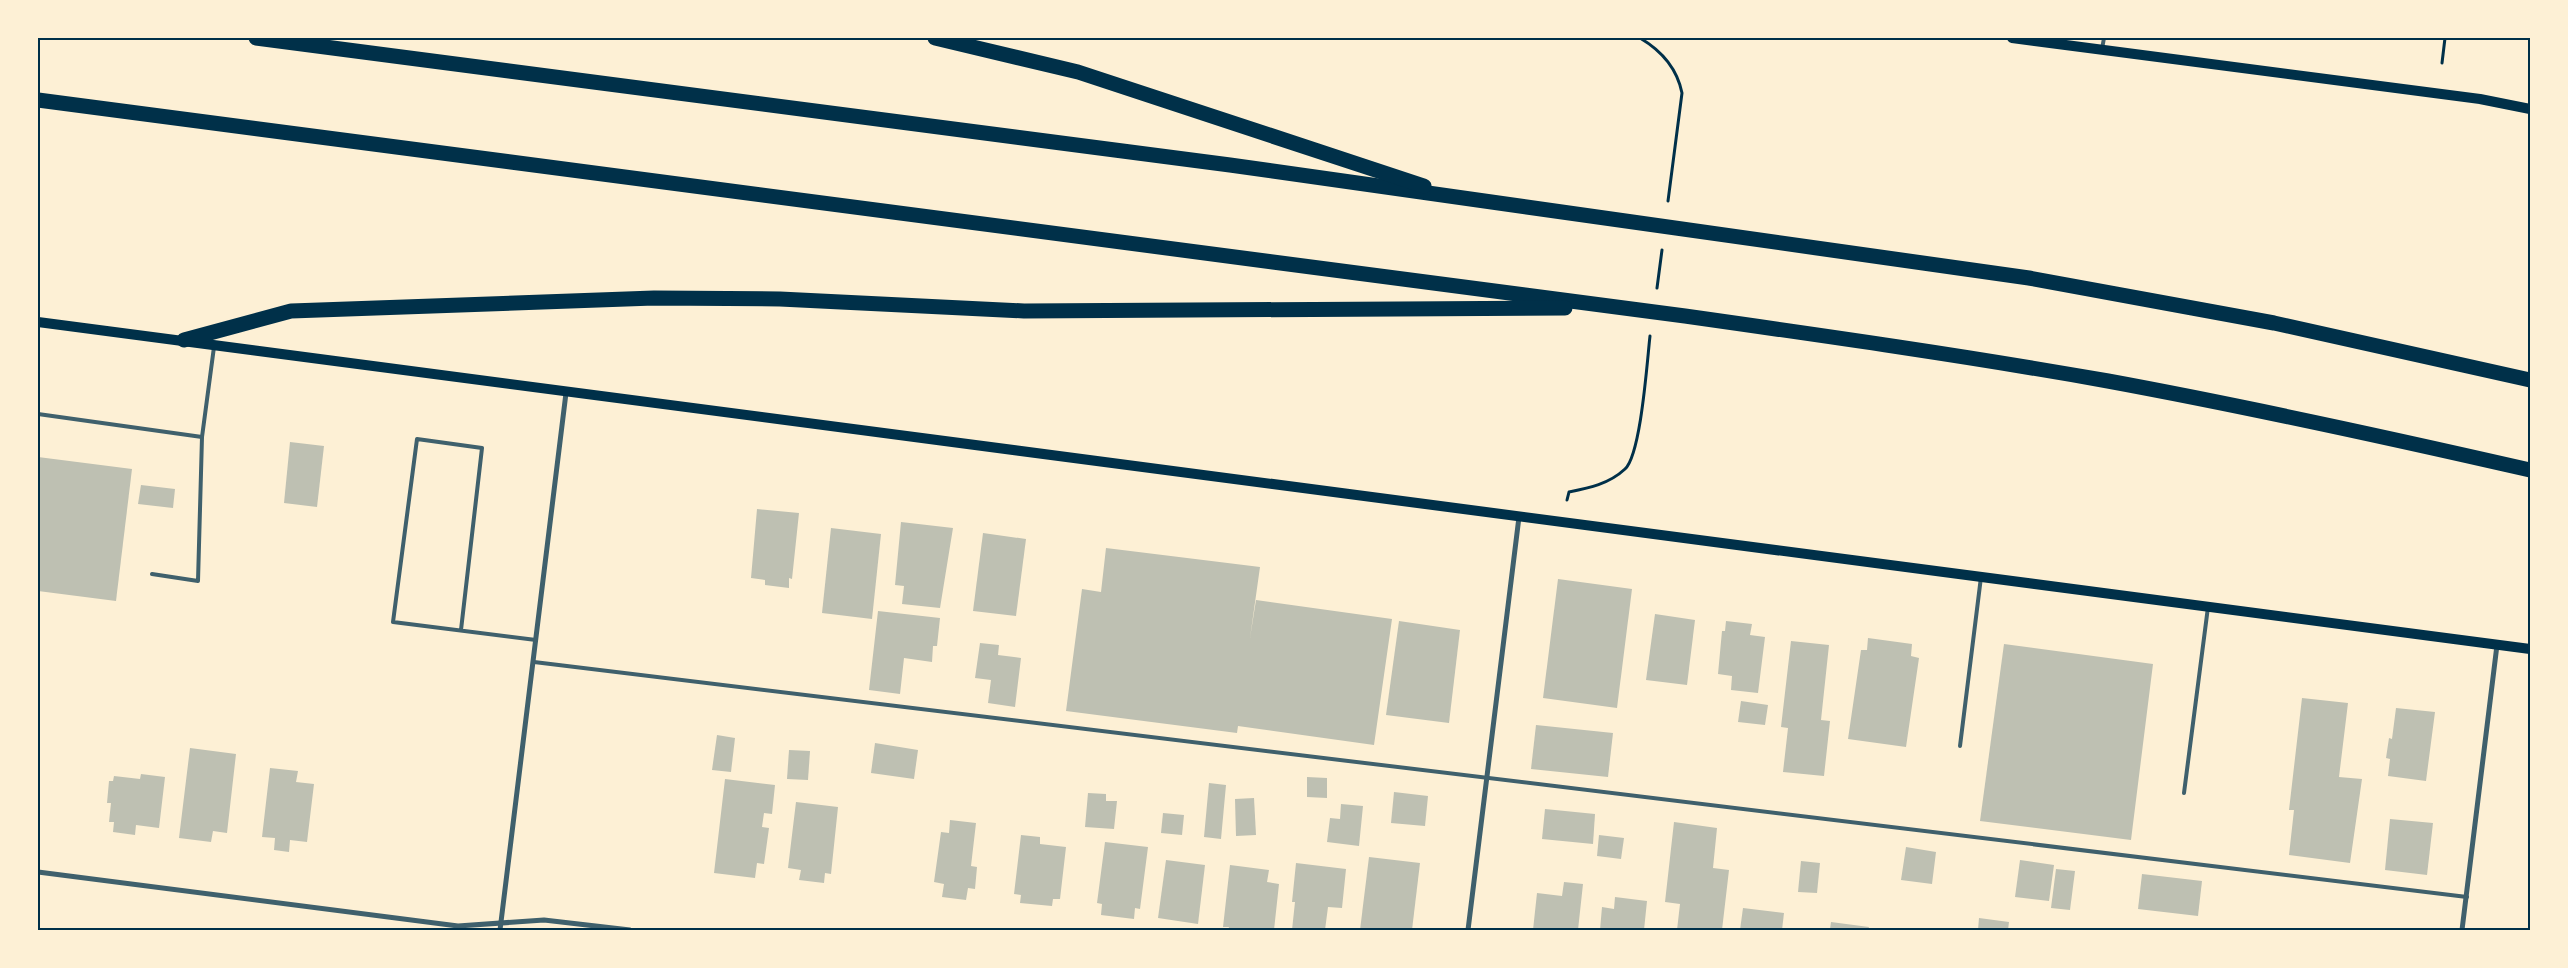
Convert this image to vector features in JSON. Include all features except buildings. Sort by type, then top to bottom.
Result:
[{"type":"highway","points":[[256,38],[1230,165],[2028,278],[2274,322],[2530,380]]},
{"type":"highway","points":[[935,38],[1078,72],[1464,199]]},
{"type":"highway","points":[[38,100],[1623,308],[1893,346],[2108,381],[2328,424],[2530,470]]},
{"type":"highway","points":[[184,340],[291,311],[654,298],[780,299],[1024,311],[1623,308]]},
{"type":"main road","points":[[2012,38],[2470,98],[2530,109]]},
{"type":"main road","points":[[38,322],[214,344],[566,393],[2530,649]]},
{"type":"street","points":[[500,930],[566,393]]},
{"type":"street","points":[[1468,930],[1519,516]]},
{"type":"street","points":[[2462,930],[2497,645]]},
{"type":"street","points":[[38,872],[458,926],[544,920],[630,930]]},
{"type":"lane","points":[[2102,50],[2104,38]]},
{"type":"lane","points":[[152,574],[198,581],[202,437],[214,344]]},
{"type":"lane","points":[[38,414],[202,437]]},
{"type":"lane","points":[[461,630],[482,448],[417,439],[392,622],[536,640]]},
{"type":"lane","points":[[1960,746],[1980,577]]},
{"type":"lane","points":[[2184,793],[2208,607]]},
{"type":"lane","points":[[534,662],[2466,897]]},
{"type":"path","points":[[1640,38],[1660,52],[1670,63],[1679,78],[1682,93]]},
{"type":"path","points":[[2442,63],[2445,38]]},
{"type":"path","points":[[1566,506],[1569,492],[1605,484],[1616,476]]}]
